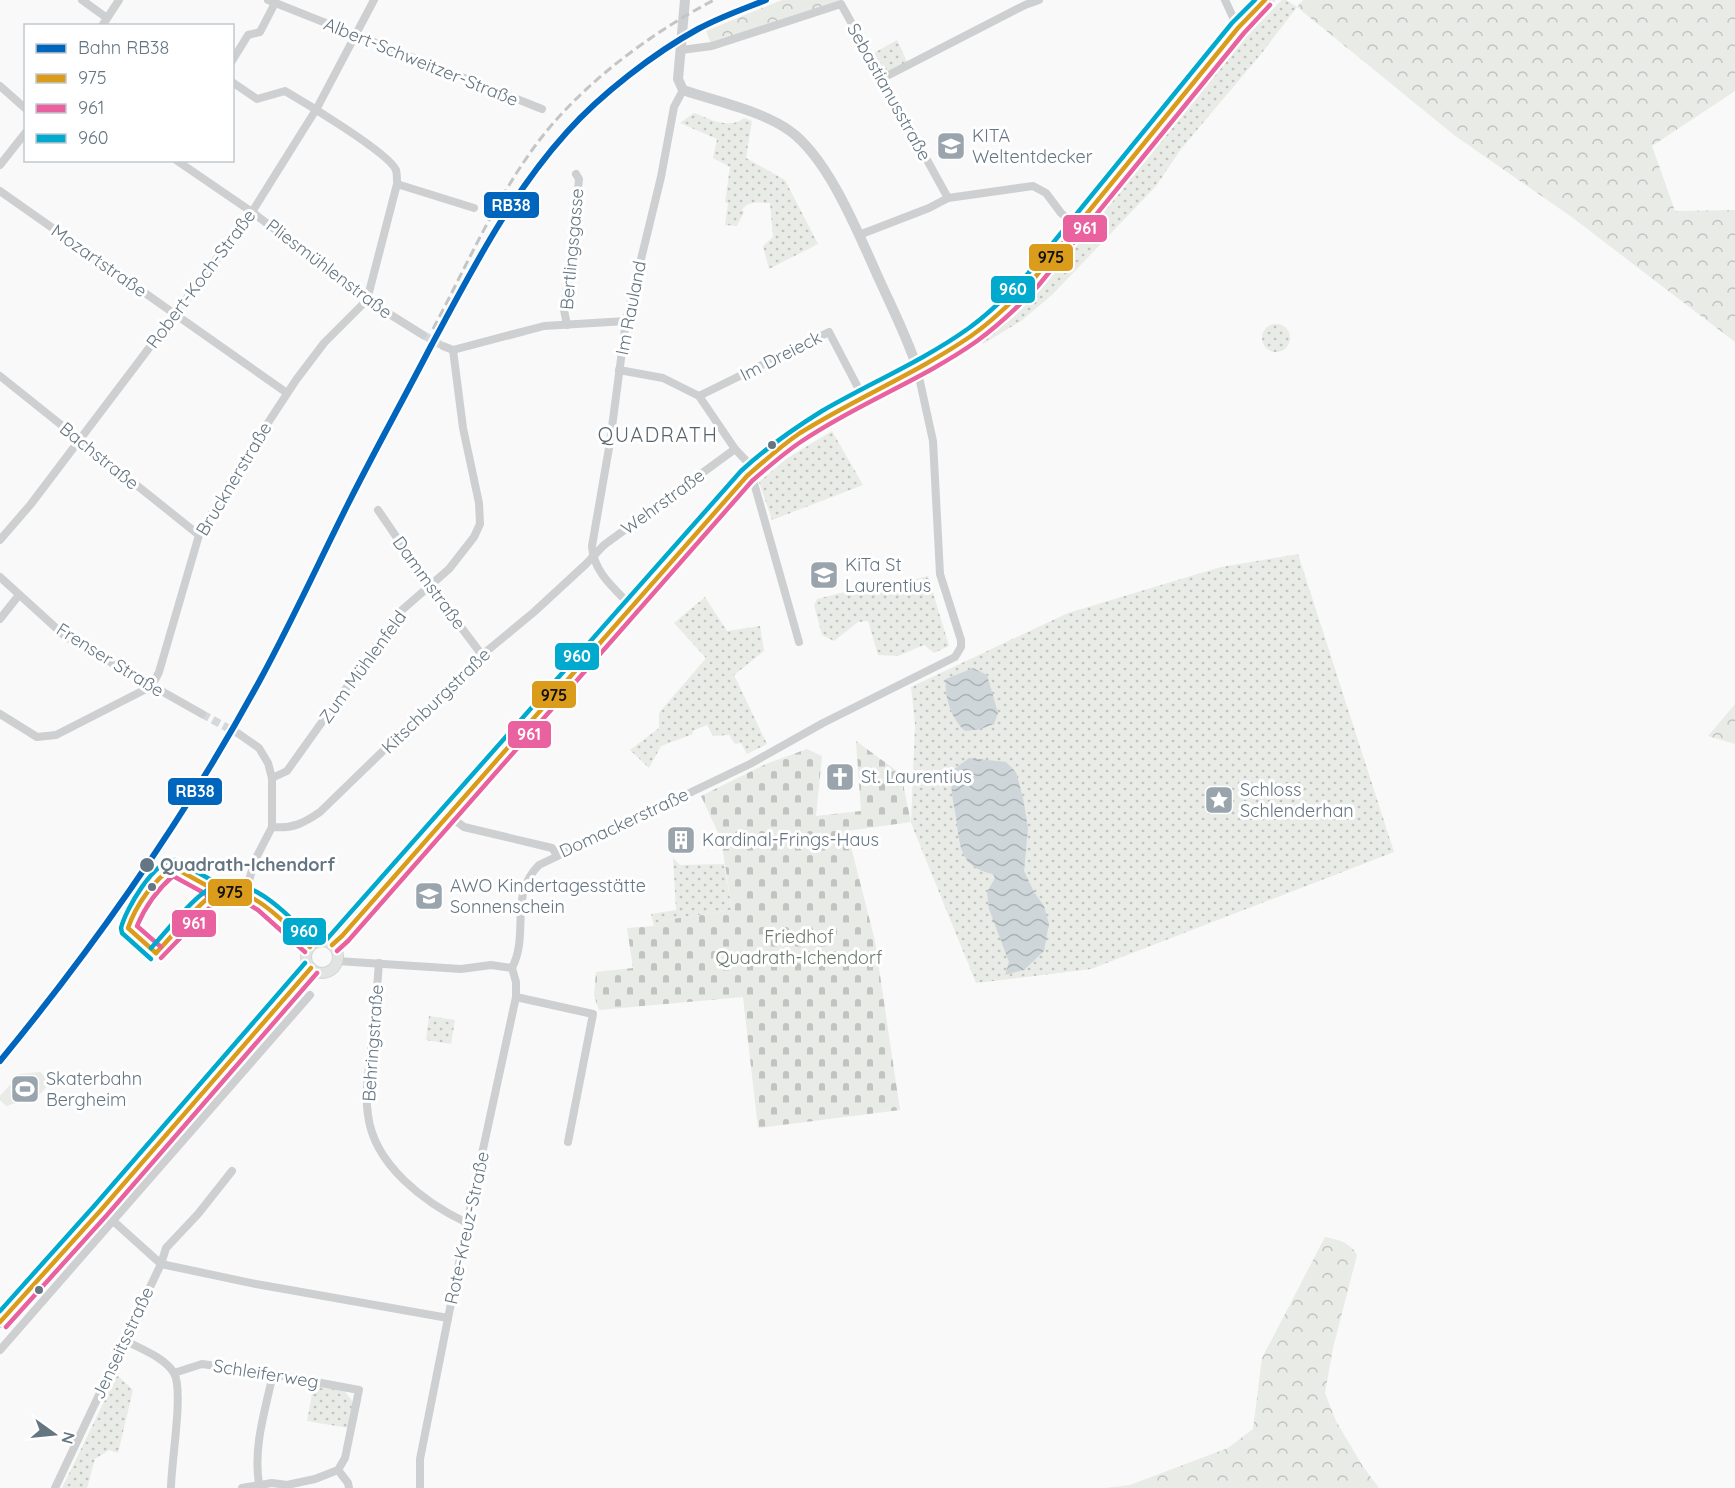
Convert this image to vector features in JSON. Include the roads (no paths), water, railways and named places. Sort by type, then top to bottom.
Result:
[{"type":"main road","points":[[332,945],[750,472],[787,442],[971,336],[1007,309],[1238,28],[1265,0]]},
{"type":"main road","points":[[318,942],[332,945],[337,952],[337,961],[332,969],[324,972],[311,968],[307,960],[310,947],[318,942]]},
{"type":"main road","points":[[0,1322],[101,1210],[311,968]]},
{"type":"street","points":[[82,0],[105,22],[119,0]]},
{"type":"street","name":"Robert-Koch-Straße","points":[[0,540],[31,504],[252,212],[316,108],[374,0]]},
{"type":"street","name":"Im Rauland","points":[[592,556],[626,321],[661,177],[674,107],[683,90],[678,79],[685,0]]},
{"type":"street","points":[[883,78],[1025,5],[1040,0]]},
{"type":"street","points":[[1225,0],[1238,28]]},
{"type":"street","points":[[234,58],[248,35],[260,32],[271,2]]},
{"type":"street","name":"Albert-Schweitzer-Straße","points":[[271,2],[542,109]]},
{"type":"street","name":"Sebastianusstraße","points":[[681,50],[712,46],[841,4],[948,198]]},
{"type":"street","points":[[234,83],[256,99],[285,91],[316,108],[386,159],[396,170],[397,184],[367,300]]},
{"type":"street","points":[[0,86],[24,107]]},
{"type":"street","points":[[683,90],[766,118],[795,135],[808,146],[842,200],[911,348],[917,368]]},
{"type":"street","points":[[0,165],[24,135]]},
{"type":"street","name":"Pliesmühlenstraße","points":[[180,162],[252,212],[367,300],[423,335]]},
{"type":"street","name":"Bertlingsgasse","points":[[567,325],[564,310],[579,179],[576,174]]},
{"type":"street","points":[[397,184],[474,208]]},
{"type":"street","points":[[859,235],[929,208],[948,198],[1033,186],[1046,193],[1061,213],[1076,226]]},
{"type":"street","name":"Mozartstraße","points":[[0,191],[287,393]]},
{"type":"street","name":"Brucknerstraße","points":[[152,686],[159,672],[199,535],[287,393],[324,344],[367,300]]},
{"type":"street","points":[[443,345],[453,350],[544,326],[626,321]]},
{"type":"street","name":"Im Dreieck","points":[[699,396],[829,332],[863,397]]},
{"type":"street","name":"Zum Mühlenfeld","points":[[272,778],[287,771],[402,610],[449,568],[474,537],[480,524],[479,503],[463,428],[453,350]]},
{"type":"street","name":"Domackerstraße","points":[[512,968],[519,950],[520,902],[524,888],[539,865],[750,764],[823,723],[955,657],[961,647],[961,640],[940,574],[933,441],[917,368]]},
{"type":"street","points":[[619,370],[663,378],[699,396],[735,449],[750,472],[754,483],[799,642]]},
{"type":"street","name":"Bachstraße","points":[[0,376],[199,535]]},
{"type":"street","name":"Wehrstraße","points":[[592,556],[603,545],[735,449]]},
{"type":"street","name":"Dammstraße","points":[[378,510],[430,586],[482,655]]},
{"type":"street","points":[[592,556],[604,578],[632,607]]},
{"type":"street","name":"Kitschburgstraße","points":[[272,828],[291,828],[303,824],[320,812],[482,655],[534,612],[592,556]]},
{"type":"street","name":"Frenser Straße","points":[[0,577],[66,637],[202,714]]},
{"type":"street","points":[[0,619],[19,595]]},
{"type":"street","points":[[0,714],[37,737],[46,737],[56,735],[152,686]]},
{"type":"street","points":[[239,734],[259,748],[268,764],[272,778],[272,828],[255,860],[245,894]]},
{"type":"street","points":[[448,815],[464,827],[552,848],[557,855]]},
{"type":"street","points":[[156,953],[207,899],[222,893],[245,894],[255,899],[310,947]]},
{"type":"street","points":[[337,961],[461,969],[491,964],[512,968]]},
{"type":"street","name":"Behringstraße","points":[[379,963],[368,1086],[368,1115],[376,1144],[390,1168],[436,1204],[467,1223]]},
{"type":"street","name":"Rote-Kreuz-Straße","points":[[420,1488],[420,1459],[467,1223],[516,997],[516,982],[512,968]]},
{"type":"street","points":[[0,1350],[310,996]]},
{"type":"street","points":[[516,997],[593,1014],[568,1142]]},
{"type":"street","points":[[273,1012],[280,1028]]},
{"type":"street","name":"Jenseitsstraße","points":[[55,1488],[161,1264],[166,1248],[198,1214],[232,1171]]},
{"type":"street","points":[[101,1210],[161,1264],[256,1284],[448,1318]]},
{"type":"street","points":[[124,1340],[153,1356],[174,1373],[177,1396],[171,1488]]},
{"type":"street","name":"Schleiferweg","points":[[174,1373],[202,1364],[359,1390],[345,1458],[338,1470]]},
{"type":"street","points":[[258,1484],[256,1466],[258,1438],[273,1374]]},
{"type":"street","points":[[242,1488],[272,1483],[287,1485],[315,1479],[338,1470],[349,1488]]},
{"type":"water","points":[[973,668],[987,675],[998,713],[994,724],[981,729],[965,731],[956,721],[950,708],[946,693],[946,679]]},
{"type":"water","points":[[969,758],[1006,762],[1016,772],[1028,828],[1024,871],[1044,906],[1049,924],[1044,951],[1024,970],[1005,975],[1009,962],[989,909],[987,892],[995,878],[993,874],[982,871],[967,861],[960,846],[952,789],[952,771]]},
{"type":"tunnel","points":[[423,335],[443,346]]},
{"type":"tunnel","points":[[202,714],[239,734]]},
{"type":"railway","points":[[433,329],[506,190],[520,167],[553,124],[594,82],[640,45],[714,0]]},
{"type":"rail line","name":"RB38","points":[[0,1061],[106,924],[171,829],[232,731],[294,615],[357,486],[461,290],[509,208],[527,182],[546,156],[580,118],[628,76],[698,29],[766,0]]},
{"type":"place","name":"KITA Weltentdecker","points":[[951,146]]},
{"type":"place","name":"KiTa St Laurentius","points":[[824,575]]},
{"type":"place","name":"St. Laurentius","points":[[840,777]]},
{"type":"place","name":"Schloss Schlenderhan","points":[[1219,800]]},
{"type":"place","name":"Kardinal-Frings-Haus","points":[[681,840]]},
{"type":"place","name":"Quadrath-Ichendorf","points":[[147,865]]},
{"type":"place","name":"AWO Kindertagesstätte Sonnenschein","points":[[429,896]]},
{"type":"place","name":"Skaterbahn Bergheim","points":[[25,1089]]},
{"type":"district","name":"QUADRATH","points":[[658,435]]},
{"type":"park label","name":"Friedhof Quadrath-Ichendorf","points":[[799,947]]}]
